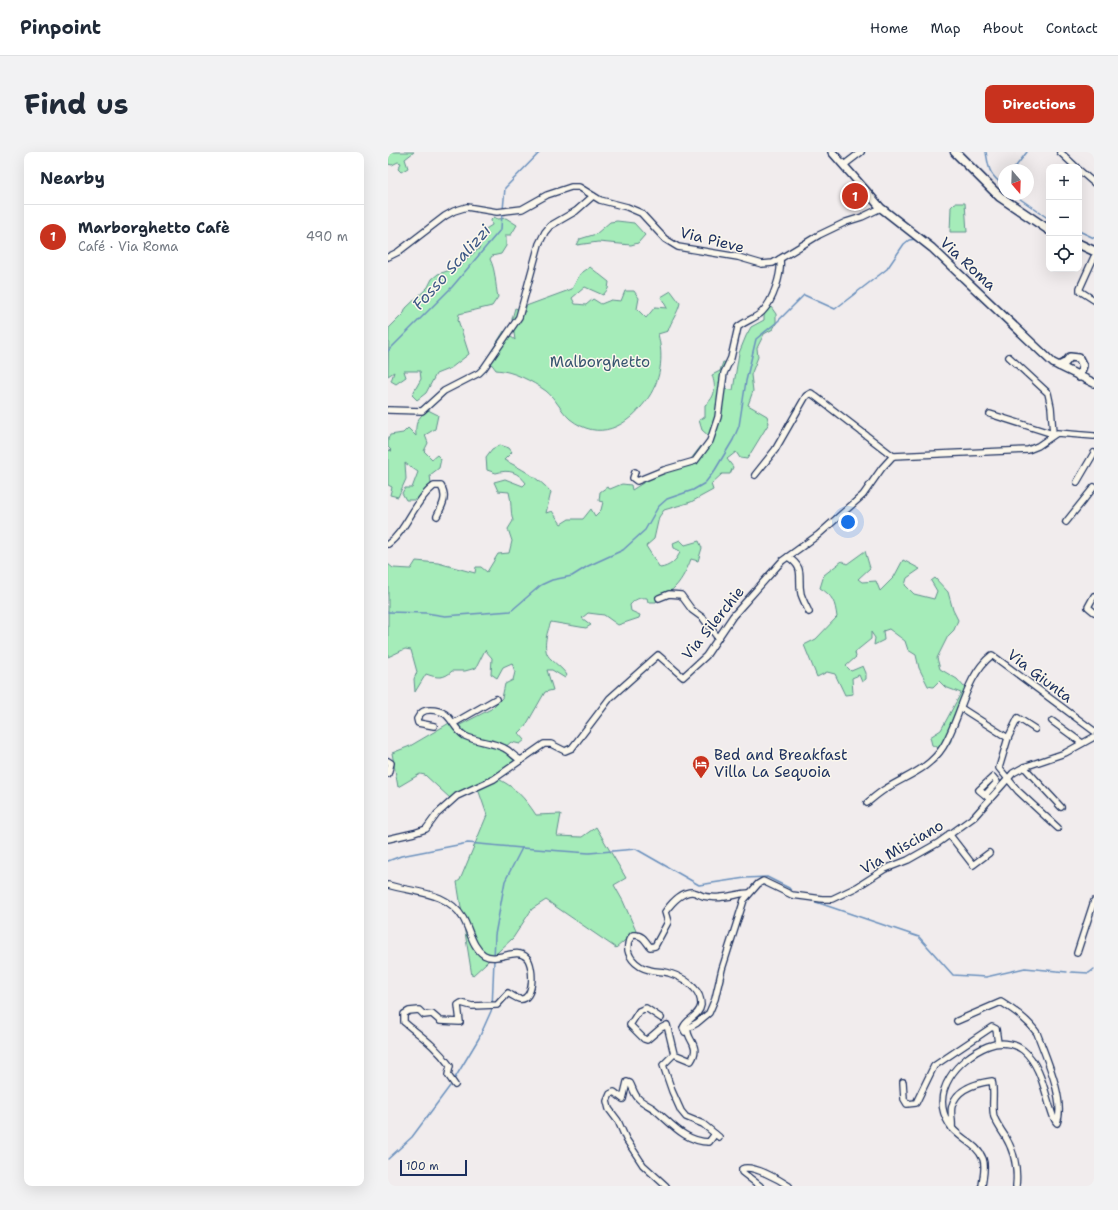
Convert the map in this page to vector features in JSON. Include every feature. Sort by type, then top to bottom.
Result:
[{"type":"main road","points":[[955,152],[1000,197],[1046,228]]},
{"type":"main road","points":[[1082,245],[1094,251]]},
{"type":"street","name":"Via Roma","points":[[832,152],[881,208],[932,248],[1053,363],[1063,366],[1070,373],[1078,374],[1094,384]]},
{"type":"street","points":[[844,165],[861,152]]},
{"type":"street","points":[[1060,152],[1073,164]]},
{"type":"street","points":[[1082,173],[1094,183]]},
{"type":"street","name":"Via Pieve","points":[[388,257],[398,252],[445,216],[454,211],[467,207],[497,212],[522,209],[547,195],[571,187],[585,190],[600,200],[628,207],[641,213],[665,239],[678,247],[738,257],[762,264],[780,259]]},
{"type":"street","points":[[388,410],[422,411],[444,391],[479,373],[519,317],[537,251],[545,232],[550,226],[576,211],[593,196]]},
{"type":"street","points":[[635,472],[634,478],[637,481],[664,470],[695,461],[710,441],[718,417],[724,373],[731,358],[738,327],[762,312],[770,300],[779,281],[780,259],[798,246],[819,235],[881,208]]},
{"type":"street","points":[[1093,299],[1080,291],[1080,288],[1094,257]]},
{"type":"street","points":[[1063,366],[1070,357],[1076,356],[1082,363],[1078,374]]},
{"type":"street","points":[[1009,357],[1048,393],[1051,407],[1053,434]]},
{"type":"street","points":[[755,475],[775,450],[806,396],[811,393],[893,456],[1028,450],[1038,446],[1053,434]]},
{"type":"street","points":[[990,414],[1053,434],[1075,433],[1094,436]]},
{"type":"street","points":[[1077,482],[1094,453]]},
{"type":"street","name":"Via Silerchie","points":[[388,839],[426,829],[438,814],[457,796],[494,779],[544,744],[551,744],[565,751],[572,748],[610,698],[658,655],[683,677],[706,656],[739,608],[788,557],[818,535],[863,495],[882,468],[893,456]]},
{"type":"street","points":[[388,544],[421,499],[434,486],[441,486],[444,491],[445,498],[437,516]]},
{"type":"street","points":[[1066,522],[1094,487]]},
{"type":"street","points":[[788,557],[798,565],[801,575],[802,595],[809,612]]},
{"type":"street","points":[[659,598],[668,594],[681,595],[687,601],[692,610],[703,618],[718,638]]},
{"type":"street","points":[[1094,596],[1088,607],[1094,612]]},
{"type":"street","name":"Via Giunta","points":[[961,708],[975,673],[992,655],[1094,732]]},
{"type":"street","points":[[454,723],[496,699]]},
{"type":"street","points":[[867,803],[887,788],[927,766],[943,747],[961,708],[1008,738]]},
{"type":"street","points":[[434,726],[418,723],[416,719],[424,710],[440,710],[446,713],[460,732],[466,736],[505,748],[514,758],[521,760]]},
{"type":"street","points":[[1035,729],[1018,718],[1008,738],[999,768],[1007,779],[1058,828]]},
{"type":"street","points":[[1052,721],[1082,743]]},
{"type":"street","name":"Via Misciano","points":[[687,1031],[688,1028],[709,1013],[715,999],[722,968],[744,900],[758,884],[763,881],[792,895],[822,900],[832,899],[857,888],[885,869],[923,852],[974,817],[1007,779],[1024,767],[1056,757],[1094,737]]},
{"type":"street","points":[[388,761],[391,763],[388,774]]},
{"type":"street","points":[[1024,767],[1061,807]]},
{"type":"street","points":[[985,795],[990,799]]},
{"type":"street","points":[[949,834],[973,864],[989,853]]},
{"type":"street","points":[[388,885],[430,893],[448,901],[463,918],[476,946],[483,954],[494,958],[515,953],[526,957],[530,963],[532,977],[529,994],[524,998],[519,999],[508,993],[497,1005],[472,1006],[461,1003],[458,1005],[460,1022],[440,1021],[432,1014],[424,1015],[419,1010],[409,1011],[404,1014],[404,1022],[431,1042],[444,1057],[450,1066],[448,1076],[455,1085]]},
{"type":"street","points":[[674,1054],[691,1061],[694,1056],[695,1048],[687,1031],[685,1032],[683,1028],[684,1024],[696,1016],[701,1006],[700,997],[683,979],[666,972],[650,970],[636,965],[629,954],[629,940],[633,936],[638,935],[644,938],[650,947],[655,946],[668,922],[665,912],[671,904],[684,894],[692,892],[706,897],[722,897],[738,893],[750,893]]},
{"type":"street","points":[[1077,952],[1094,901]]},
{"type":"street","points":[[956,1021],[1001,1002],[1016,1011],[1031,1025],[1042,1046],[1057,1094],[1059,1118],[1057,1123],[1040,1076],[1032,1060],[1022,1050],[1012,1044],[998,1043],[986,1047],[964,1061],[944,1086],[941,1102],[949,1125],[976,1149],[982,1158],[984,1165],[982,1186]]},
{"type":"street","points":[[661,1018],[646,1008],[639,1011],[630,1025],[644,1039],[647,1040],[660,1028],[667,1025],[674,1054]]},
{"type":"street","points":[[903,1082],[904,1099],[907,1104],[911,1105],[916,1103],[934,1066],[952,1052],[992,1027],[996,1029],[998,1043]]},
{"type":"street","points":[[666,1186],[643,1165],[632,1150],[618,1121],[609,1109],[607,1101],[610,1094],[614,1092],[623,1099],[627,1082],[630,1083],[639,1100],[653,1108],[683,1134],[693,1140],[709,1142],[717,1136],[703,1124],[686,1117],[681,1111],[672,1091],[663,1065],[674,1054]]},
{"type":"street","points":[[952,1128],[952,1106],[956,1096],[972,1085],[992,1080],[992,1107],[994,1117],[1010,1146],[1015,1161],[1017,1174],[1016,1186]]},
{"type":"street","points":[[760,1186],[742,1172],[742,1169],[746,1167],[780,1180],[789,1186]]},
{"type":"green space","points":[[388,152],[414,152],[405,159],[408,168],[401,172],[398,169],[401,163],[398,162],[392,165],[388,164]]},
{"type":"green space","points":[[955,203],[965,203],[967,232],[950,232],[951,207]]},
{"type":"green space","points":[[494,217],[498,219],[506,218],[517,225],[511,235],[506,235],[506,246],[501,254],[492,256],[490,259],[498,297],[492,306],[459,314],[458,320],[469,354],[451,368],[436,374],[426,393],[417,400],[412,395],[421,379],[420,371],[404,371],[406,377],[396,384],[391,381],[394,372],[388,376],[389,328],[404,313],[406,308],[428,287],[432,279],[438,274],[460,267],[466,259],[479,249],[484,230],[492,225],[491,220]]},
{"type":"green space","points":[[617,221],[634,223],[645,235],[638,243],[631,245],[598,242],[577,245],[580,239],[596,234],[610,222]]},
{"type":"green space","name":"Malborghetto","points":[[590,267],[609,282],[608,289],[603,295],[585,287],[572,298],[575,304],[586,305],[593,299],[601,304],[611,300],[621,301],[625,291],[634,291],[639,298],[637,309],[646,318],[655,307],[667,308],[661,297],[671,291],[680,303],[668,331],[658,334],[661,352],[660,369],[651,393],[646,401],[630,418],[621,424],[602,430],[591,430],[581,426],[567,416],[546,391],[522,377],[509,372],[496,370],[487,358],[504,331],[515,340],[512,319],[515,308],[525,312],[526,306],[572,289],[580,274]]},
{"type":"green space","points":[[771,307],[776,314],[776,324],[773,329],[764,334],[757,348],[758,357],[751,375],[753,391],[748,405],[767,416],[769,423],[747,459],[740,458],[736,452],[727,459],[733,467],[730,474],[722,474],[711,484],[713,490],[691,502],[664,510],[659,517],[654,539],[646,546],[660,568],[673,562],[679,554],[680,551],[674,548],[673,543],[680,540],[685,545],[699,541],[702,548],[698,561],[691,559],[678,584],[660,597],[656,602],[648,602],[647,598],[642,598],[632,603],[630,605],[631,611],[640,615],[639,618],[618,625],[604,615],[588,613],[582,618],[591,625],[586,628],[551,622],[546,641],[546,651],[548,656],[567,675],[565,678],[552,670],[547,670],[553,690],[545,692],[525,727],[519,733],[525,740],[520,744],[511,742],[504,748],[515,761],[496,778],[519,793],[536,815],[561,814],[557,836],[582,837],[596,827],[626,878],[614,885],[623,901],[636,931],[616,948],[546,900],[532,909],[513,938],[472,976],[457,882],[460,880],[487,815],[477,786],[451,799],[425,775],[420,774],[398,787],[392,753],[410,746],[451,722],[460,725],[491,709],[502,698],[505,684],[513,680],[515,672],[512,663],[503,667],[497,678],[491,674],[492,658],[485,650],[476,668],[465,671],[452,671],[443,677],[426,674],[415,692],[414,679],[417,672],[411,650],[405,649],[388,657],[388,564],[393,568],[411,569],[416,561],[438,563],[475,573],[476,567],[481,567],[487,572],[498,554],[509,553],[512,541],[508,529],[513,521],[510,496],[509,492],[498,491],[494,482],[505,479],[523,486],[526,483],[520,476],[513,472],[505,471],[496,473],[487,470],[486,457],[492,449],[500,445],[509,448],[512,452],[504,460],[541,482],[551,492],[546,513],[552,511],[561,524],[569,519],[583,519],[591,509],[595,516],[601,510],[603,502],[599,501],[600,492],[607,487],[610,489],[622,484],[631,485],[632,490],[646,481],[691,459],[701,446],[706,450],[712,439],[702,430],[699,420],[705,417],[705,405],[709,402],[714,392],[712,375],[720,371],[723,362],[729,363],[723,389],[733,390],[739,353],[746,336],[751,327],[764,320],[764,314]]},
{"type":"green space","points":[[428,410],[438,415],[435,429],[425,435],[428,443],[424,451],[432,459],[437,455],[441,459],[439,468],[430,475],[431,483],[429,493],[416,500],[406,500],[402,493],[405,488],[412,488],[418,472],[405,463],[406,479],[398,497],[390,495],[392,487],[388,485],[388,450],[392,451],[388,447],[388,439],[390,435],[403,433],[408,428],[416,436],[418,421]]},
{"type":"green space","points":[[865,551],[870,568],[858,579],[862,582],[876,581],[880,591],[894,577],[903,560],[920,569],[907,578],[905,585],[914,594],[934,599],[937,591],[931,581],[935,578],[948,592],[953,610],[958,620],[954,630],[948,636],[937,658],[940,669],[957,679],[965,688],[951,723],[951,741],[944,751],[932,745],[930,737],[941,730],[961,693],[945,687],[939,681],[933,687],[928,686],[919,668],[916,655],[908,650],[905,641],[889,629],[883,631],[884,640],[874,645],[875,638],[871,632],[871,639],[855,652],[856,657],[846,666],[851,671],[863,666],[866,673],[866,679],[862,682],[859,675],[852,678],[853,694],[845,695],[835,674],[827,672],[817,677],[804,645],[816,639],[837,617],[833,600],[820,588],[824,575],[842,561],[847,564]]},
{"type":"waterway","name":"Fosso Scalizzi","points":[[503,210],[505,188],[540,152]]},
{"type":"waterway","points":[[986,152],[990,171],[998,181]]},
{"type":"waterway","points":[[1018,164],[1027,152]]},
{"type":"waterway","points":[[1022,200],[1046,217]]},
{"type":"waterway","name":"Fosso Scalizzi","points":[[388,351],[452,287],[501,229],[502,213]]},
{"type":"waterway","points":[[1082,232],[1094,238]]},
{"type":"waterway","points":[[388,612],[426,613],[445,616],[511,611],[541,585],[552,580],[572,576],[588,566],[623,550],[645,530],[658,507],[667,499],[693,490],[705,483],[715,470],[733,440],[739,426],[746,381],[756,339],[777,322],[804,295],[835,309],[887,269],[904,244],[909,240],[916,239]]},
{"type":"waterway","points":[[388,861],[401,856],[468,843],[522,848]]},
{"type":"waterway","points":[[455,1078],[479,1038],[492,1009],[495,935],[505,881],[522,848],[589,853],[636,849],[699,885],[745,878],[767,877],[789,888],[792,892]]},
{"type":"waterway","points":[[807,899],[919,937],[953,975],[986,977],[1025,968],[1067,972]]},
{"type":"waterway","points":[[1071,972],[1089,973],[1094,969]]},
{"type":"waterway","points":[[388,1159],[412,1137],[450,1086]]},
{"type":"place","name":"Marborghetto Cafè","points":[[855,196]]},
{"type":"place","name":"Bed and Breakfast Villa La Sequoia","points":[[701,779]]}]
